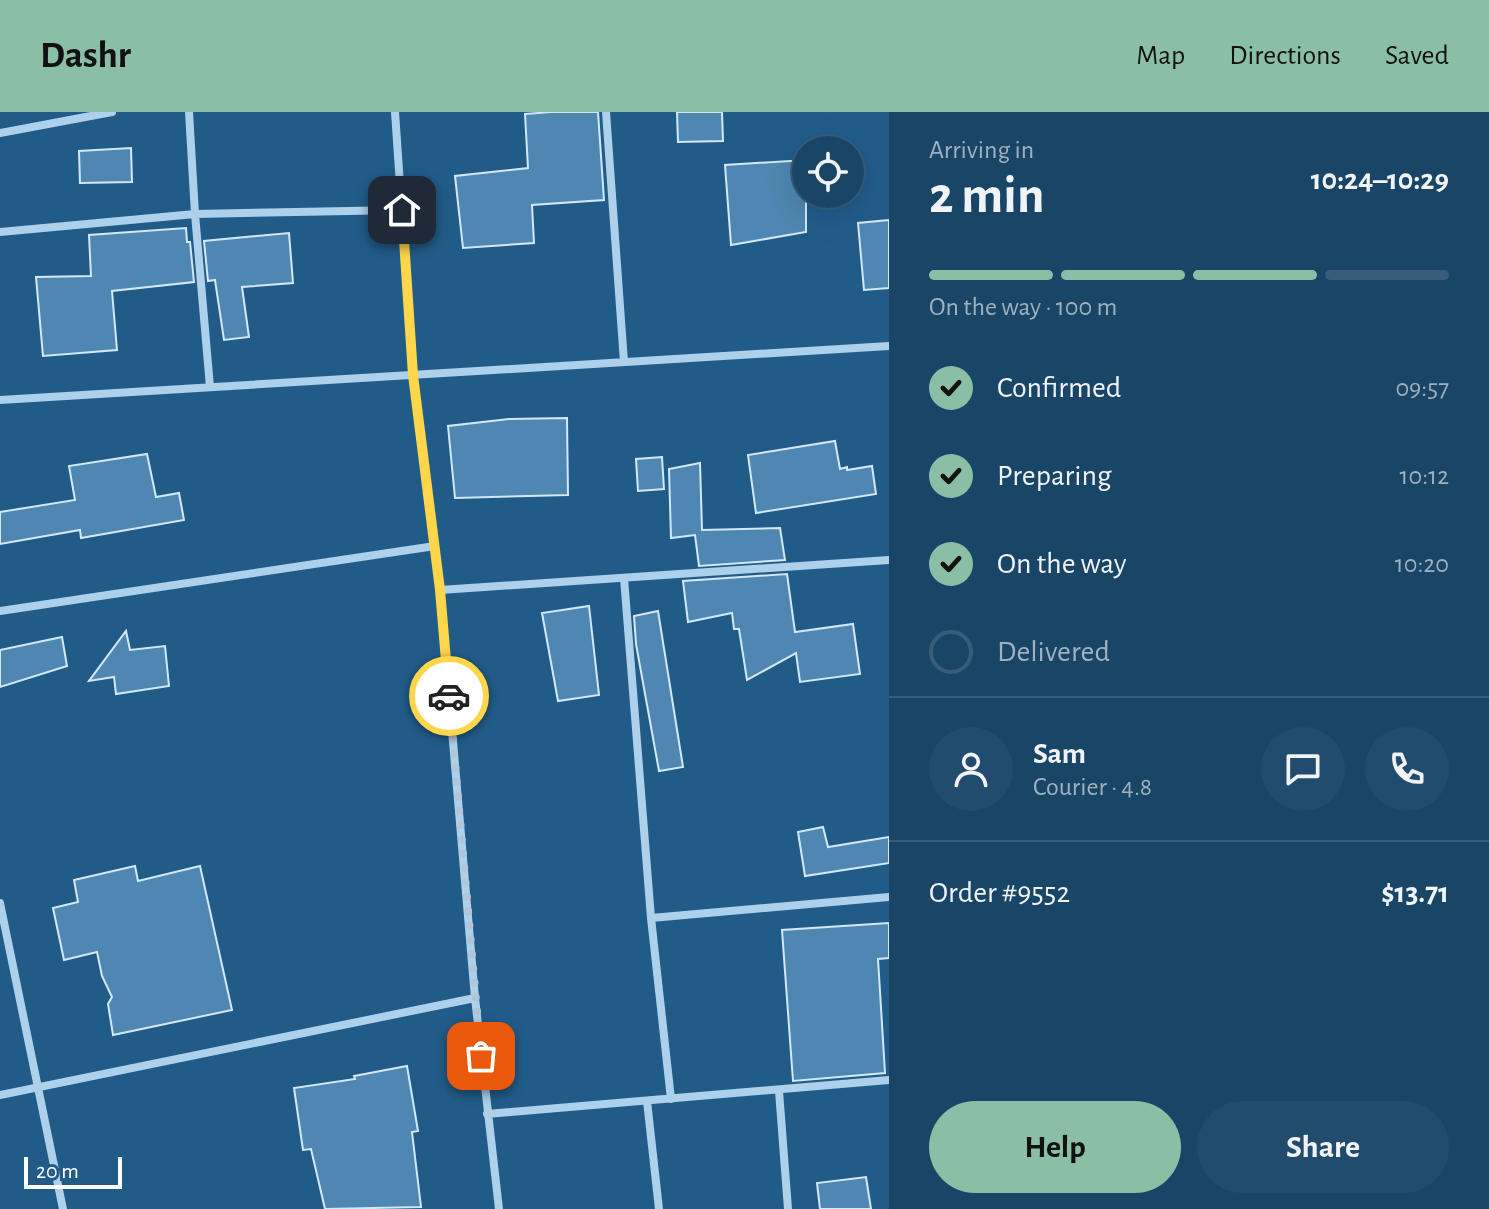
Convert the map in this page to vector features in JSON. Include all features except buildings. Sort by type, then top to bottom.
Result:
[{"type":"street","points":[[0,133],[112,112]]},
{"type":"street","points":[[189,112],[210,387]]},
{"type":"street","points":[[395,112],[413,375],[440,590],[475,998],[499,1209]]},
{"type":"street","points":[[606,112],[624,362]]},
{"type":"street","points":[[0,232],[195,214],[402,210]]},
{"type":"street","points":[[0,400],[889,346]]},
{"type":"street","points":[[0,611],[435,546]]},
{"type":"street","points":[[440,590],[889,560]]},
{"type":"street","points":[[624,578],[651,918],[671,1099]]},
{"type":"street","points":[[651,918],[889,897]]},
{"type":"street","points":[[0,903],[63,1209]]},
{"type":"street","points":[[0,1095],[475,998]]},
{"type":"street","points":[[487,1114],[889,1080]]},
{"type":"street","points":[[779,1091],[788,1209]]},
{"type":"street","points":[[647,1101],[659,1209]]},
{"type":"way so far","points":[[449,696],[481,1056]]},
{"type":"route","points":[[402,210],[413,375],[440,590],[449,696]]}]
